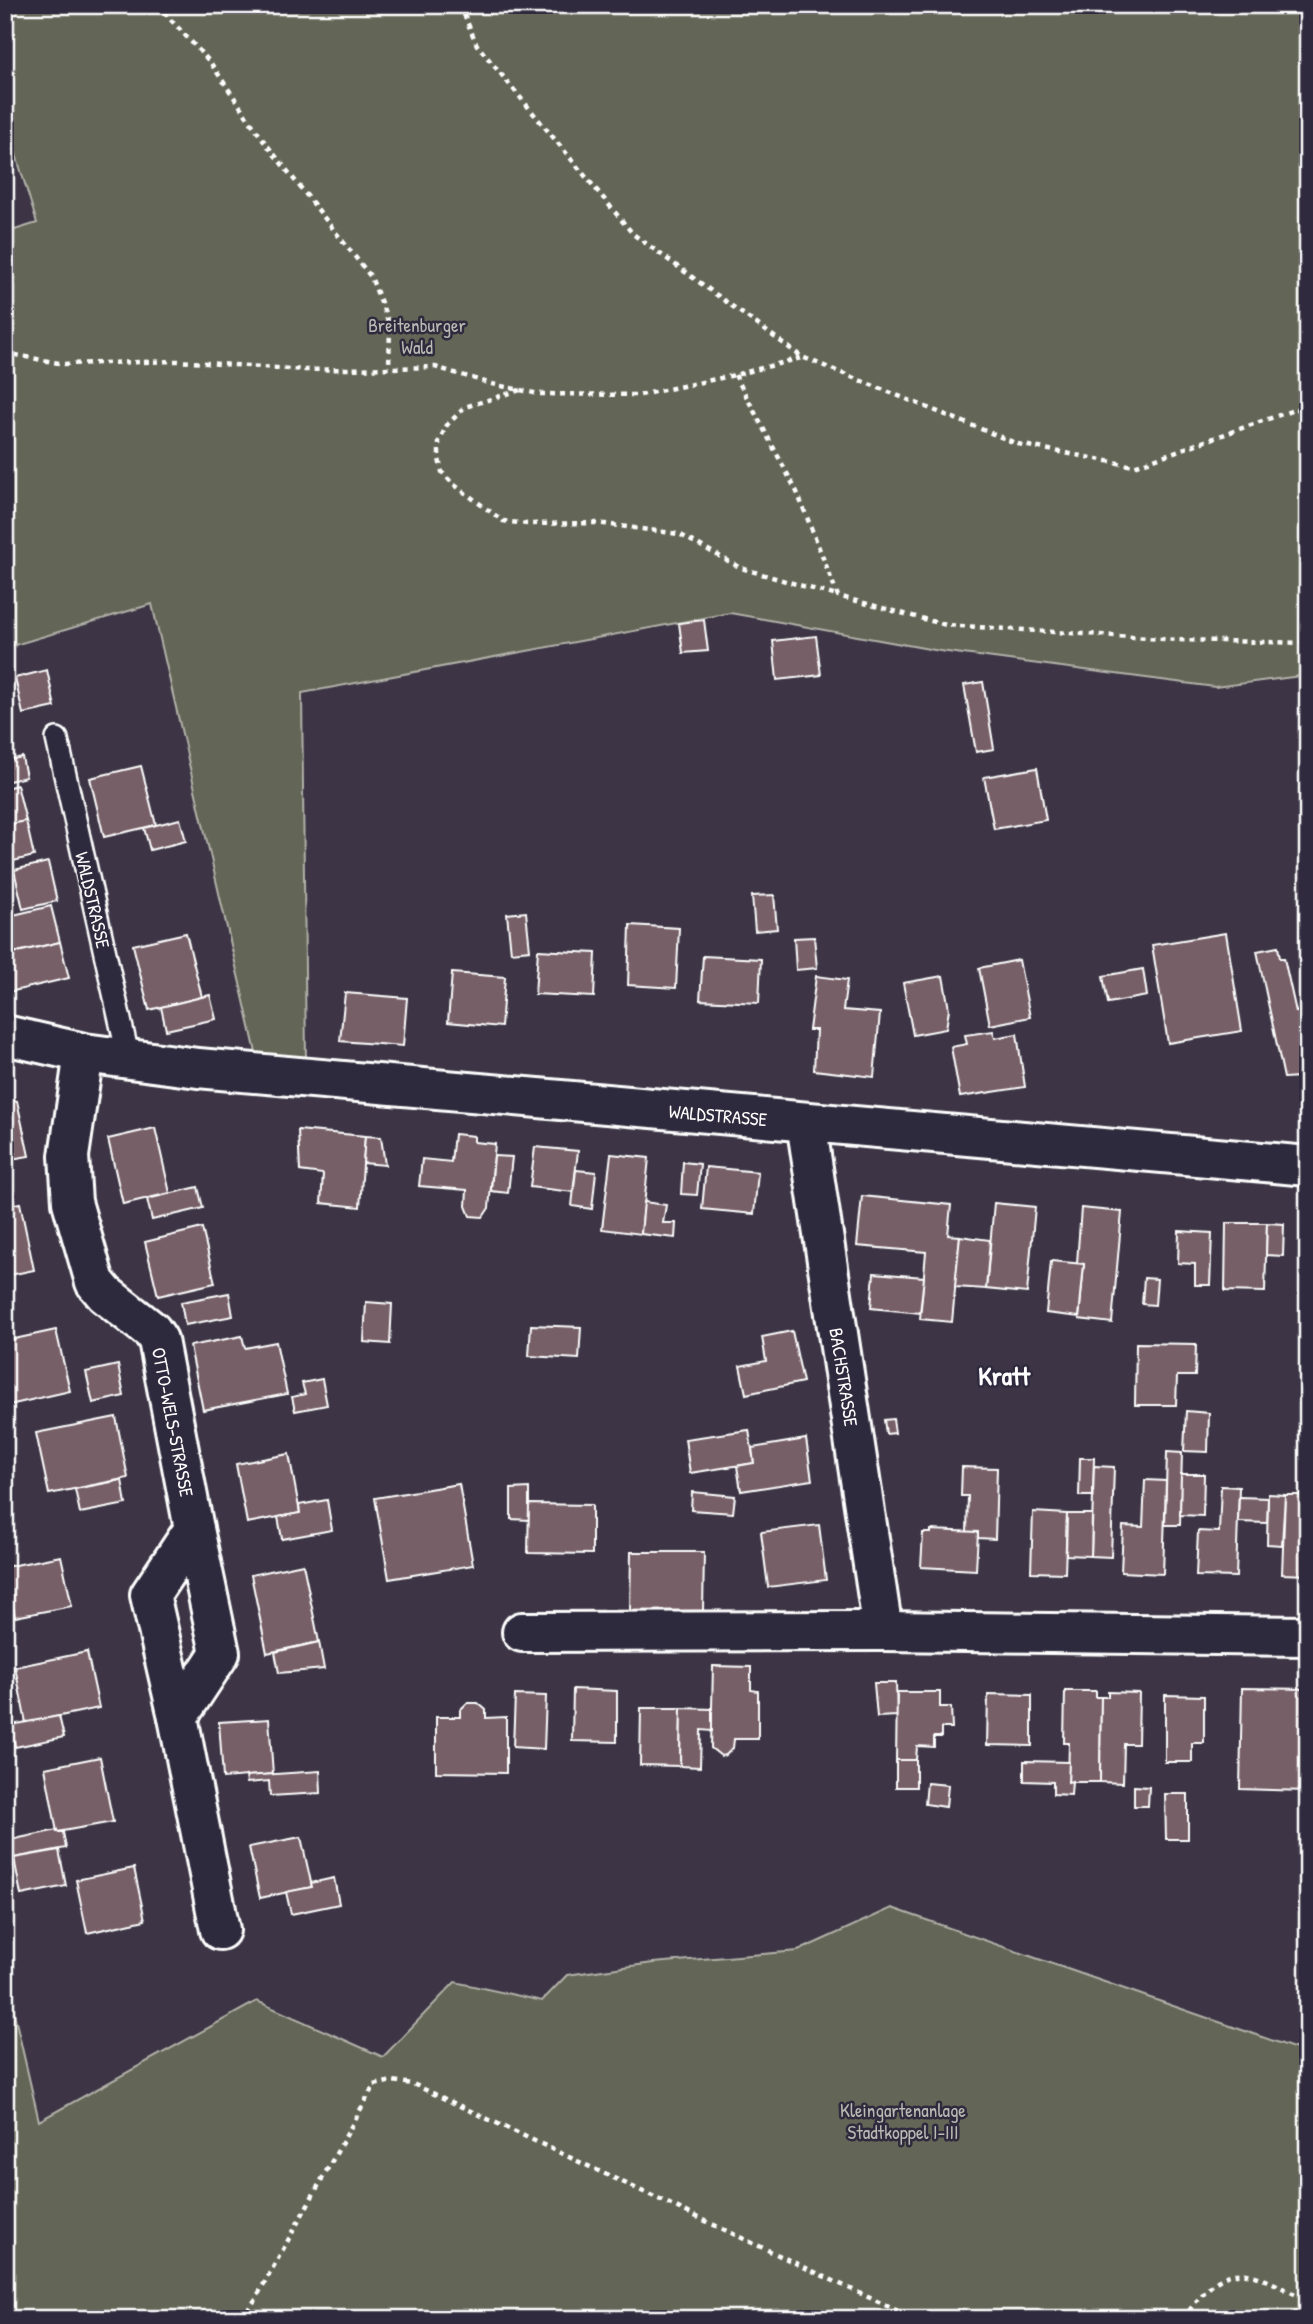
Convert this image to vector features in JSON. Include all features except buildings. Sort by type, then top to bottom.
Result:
[{"type":"street","name":"WALDSTRASSE","points":[[5,1035],[129,1060],[312,1079],[1308,1166]]},
{"type":"street","name":"OTTO-WELS-STRASSE","points":[[84,1053],[69,1156],[72,1202],[95,1282],[105,1294],[152,1331],[158,1340],[220,1653],[178,1717]]},
{"type":"street","name":"BACHSTRASSE","points":[[806,1122],[883,1632]]},
{"type":"street","points":[[194,1529],[150,1595],[178,1717],[220,1930]]},
{"type":"street","points":[[522,1632],[1308,1636]]},
{"type":"lane","name":"WALDSTRASSE","points":[[57,739],[129,1060]]},
{"type":"path","points":[[157,5],[210,62],[263,140],[371,277],[390,326],[389,367]]},
{"type":"path","points":[[460,5],[477,46],[633,234],[802,358],[1018,444],[1134,467],[1308,405]]},
{"type":"path","points":[[5,353],[64,365],[178,361],[304,370],[435,367],[492,384],[539,394],[640,395],[802,358]]},
{"type":"path","points":[[735,375],[797,492],[838,596]]},
{"type":"path","points":[[520,390],[465,407],[447,425],[439,441],[442,472],[452,483],[503,521],[527,524],[597,523],[679,534],[741,568],[946,625],[1178,640],[1308,643]]},
{"type":"path","points":[[241,2319],[255,2300],[374,2085],[392,2081],[413,2084],[915,2319]]},
{"type":"path","points":[[1183,2319],[1198,2298],[1215,2282],[1231,2273],[1242,2272],[1260,2276],[1308,2301]]},
{"type":"green space","name":"Breitenburger Wald","points":[[5,5],[1308,5],[1308,675],[1215,687],[940,651],[730,613],[302,693],[306,1063],[257,1057],[152,604],[5,648],[5,233],[37,223],[5,119]]},
{"type":"green space","name":"Kleingartenanlage Stadtkoppel I-III","points":[[892,1908],[1308,2053],[1308,2319],[5,2319],[5,1974],[39,2121],[257,2001],[383,2057],[455,1982],[542,2001],[567,1975],[653,1963],[798,1951]]},
{"type":"district","name":"Kratt","points":[[1004,1376]]}]
